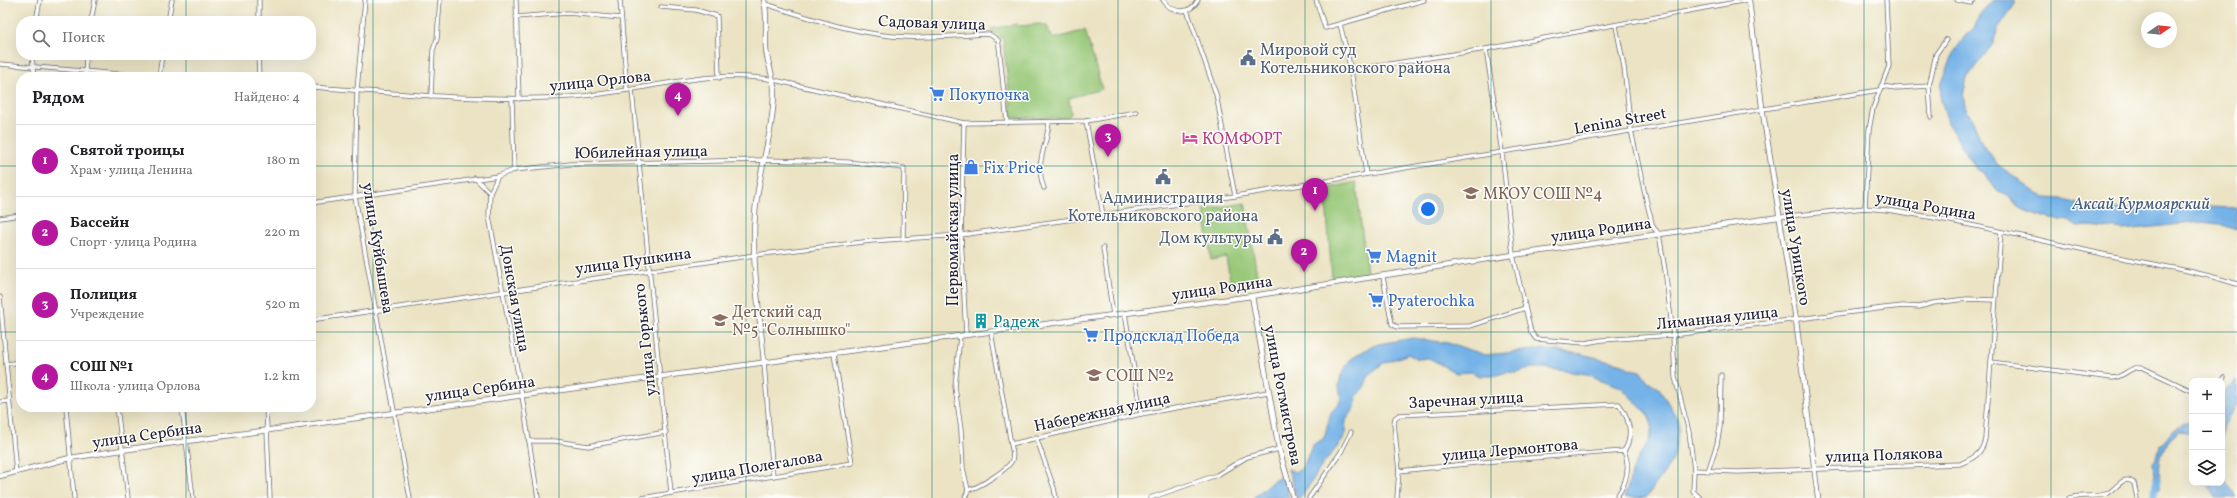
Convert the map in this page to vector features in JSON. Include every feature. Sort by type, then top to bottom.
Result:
[{"type":"street","points":[[37,16],[40,0]]},
{"type":"street","points":[[92,16],[95,0]]},
{"type":"street","points":[[169,16],[172,0]]},
{"type":"street","points":[[259,0],[259,16]]},
{"type":"street","name":"улица Куйбышева","points":[[365,0],[357,90],[355,197],[410,498]]},
{"type":"street","points":[[431,96],[433,50],[437,39],[440,0]]},
{"type":"street","points":[[516,0],[519,99]]},
{"type":"street","name":"улица Горького","points":[[620,0],[639,163],[661,376],[671,493]]},
{"type":"street","points":[[1163,0],[1173,10],[1187,10],[1198,0]]},
{"type":"street","points":[[1316,0],[1324,28],[1424,0]]},
{"type":"street","points":[[1351,70],[1486,49],[1616,26],[1748,0]]},
{"type":"street","name":"улица Урицкого","points":[[1748,0],[1762,107],[1796,320],[1818,498]]},
{"type":"street","points":[[1865,208],[1868,130],[1880,88],[1890,66],[1886,0]]},
{"type":"street","points":[[1957,0],[1971,3],[1974,0]]},
{"type":"street","points":[[765,2],[766,51],[774,80],[772,124],[756,198],[755,255],[773,476]]},
{"type":"street","name":"Садовая улица","points":[[765,2],[825,22],[870,33],[906,37],[988,34],[998,40],[1007,123]]},
{"type":"street","points":[[661,7],[696,10],[717,16],[719,78]]},
{"type":"street","points":[[1187,10],[1216,94],[1234,196]]},
{"type":"street","points":[[516,16],[568,13],[621,18]]},
{"type":"street","points":[[1340,24],[1351,70],[1366,174]]},
{"type":"street","points":[[1616,26],[1624,67],[1631,130],[1653,227],[1658,234],[1665,270],[1673,336],[1674,377],[1690,432],[1694,470],[1693,491],[1700,498]]},
{"type":"street","points":[[1931,117],[1928,86],[1936,54],[1946,40]]},
{"type":"street","points":[[1383,276],[1392,324],[1398,327],[1470,326],[1525,308],[1513,255],[1502,152],[1486,49]]},
{"type":"street","points":[[32,60],[33,72]]},
{"type":"street","points":[[85,71],[86,60]]},
{"type":"street","points":[[160,72],[161,60]]},
{"type":"street","points":[[258,60],[259,72]]},
{"type":"street","points":[[0,64],[33,68],[96,72]]},
{"type":"street","name":"улица Орлова","points":[[316,87],[431,96],[519,99],[570,97],[719,78],[746,77],[774,80],[964,124],[1086,121],[1136,112]]},
{"type":"street","name":"Lenina Street","points":[[1102,215],[1234,196],[1880,88],[1928,86]]},
{"type":"street","points":[[512,99],[514,170]]},
{"type":"street","points":[[1086,121],[1102,215]]},
{"type":"street","points":[[1044,188],[1039,173],[1039,163],[1046,144],[1048,122]]},
{"type":"street","name":"Первомайская улица","points":[[964,124],[961,235],[963,336],[955,387],[962,430],[963,468],[968,490]]},
{"type":"street","name":"Юбилейная улица","points":[[316,203],[475,178],[498,176],[514,170],[571,164],[763,160],[847,162],[904,168],[903,238]]},
{"type":"street","name":"Донская улица","points":[[498,176],[490,193],[489,216],[522,396],[538,498]]},
{"type":"street","points":[[475,178],[490,193]]},
{"type":"street","name":"улица Родина","points":[[963,336],[1252,296],[1658,234],[1779,217],[1865,208],[1910,213],[2208,274],[2237,284]]},
{"type":"street","name":"улица Пушкина","points":[[316,319],[755,255],[903,238],[961,235],[1102,215]]},
{"type":"street","points":[[0,218],[16,216]]},
{"type":"street","name":"улица Полякова","points":[[1694,470],[1815,469],[1960,464],[1973,458],[1981,452],[1983,448],[1991,362],[2001,232]]},
{"type":"street","points":[[1103,248],[1113,315]]},
{"type":"street","name":"улица Ротмистрова","points":[[1252,296],[1279,449],[1293,498]]},
{"type":"street","points":[[0,297],[16,472]]},
{"type":"street","name":"Лиманная улица","points":[[1525,308],[1531,332],[1536,339],[1585,343],[1602,340],[1673,336],[1884,308],[1903,306],[1919,307],[1933,303],[1967,299],[1995,300]]},
{"type":"street","points":[[1125,313],[1141,414]]},
{"type":"street","points":[[965,498],[968,490],[991,478],[1010,464],[1012,458],[1011,444],[991,332]]},
{"type":"street","name":"улица Сербина","points":[[0,476],[70,458],[122,450],[963,336]]},
{"type":"street","name":"улица Полегалова","points":[[642,498],[852,463],[834,354]]},
{"type":"street","points":[[1991,362],[2112,378],[2120,377],[2133,368],[2141,367],[2189,390]]},
{"type":"street","points":[[6,364],[16,363]]},
{"type":"street","points":[[1708,471],[1717,444],[1720,427],[1721,375]]},
{"type":"street","name":"Набережная улица","points":[[1011,444],[1141,414],[1268,392]]},
{"type":"street","points":[[0,402],[9,401]]},
{"type":"street","name":"Заречная улица","points":[[1398,498],[1399,471],[1394,432],[1395,418],[1399,415],[1619,404],[1626,415],[1630,434],[1624,451]]},
{"type":"street","points":[[66,412],[74,498]]},
{"type":"street","points":[[118,412],[128,498]]},
{"type":"street","points":[[183,412],[193,498]]},
{"type":"street","points":[[266,412],[270,498]]},
{"type":"street","points":[[529,442],[555,441],[588,446],[666,432]]},
{"type":"street","points":[[1309,498],[1337,457],[1351,432]]},
{"type":"street","points":[[1036,437],[1054,488],[1056,498]]},
{"type":"street","points":[[1150,498],[1217,475],[1247,457],[1279,449]]},
{"type":"street","points":[[1616,498],[1625,482],[1627,473],[1627,462],[1624,451]]},
{"type":"street","name":"улица Лермонтова","points":[[1399,471],[1504,460],[1624,451]]},
{"type":"street","points":[[2068,498],[2107,494],[2122,481],[2131,480],[2136,486],[2137,498]]},
{"type":"green space","points":[[1017,24],[1019,26],[1040,24],[1047,26],[1053,39],[1085,30],[1102,89],[1069,98],[1071,114],[1066,118],[1012,118],[1003,39],[990,29]]},
{"type":"green space","points":[[1356,182],[1367,273],[1332,278],[1325,189]]},
{"type":"green space","points":[[1245,203],[1258,281],[1231,285],[1226,257],[1211,260],[1204,210]]},
{"type":"water","points":[[1995,0],[2015,0],[2015,4],[1999,27],[1992,45],[1967,78],[1963,96],[1966,111],[1970,115],[1982,143],[1998,165],[2045,198],[2063,199],[2092,209],[2106,208],[2130,210],[2179,206],[2237,208],[2237,230],[2219,224],[2202,222],[2123,230],[2089,226],[2077,227],[2069,221],[2050,219],[2019,208],[2008,195],[1997,191],[1984,173],[1976,169],[1949,126],[1940,97],[1942,82],[1955,51],[1965,36],[1974,28],[1982,12]]},
{"type":"water","points":[[1413,338],[1448,343],[1486,355],[1544,349],[1581,354],[1623,364],[1630,369],[1640,371],[1648,381],[1659,388],[1677,418],[1679,428],[1673,460],[1646,498],[1624,498],[1635,464],[1649,440],[1652,426],[1649,416],[1622,388],[1587,374],[1544,368],[1531,368],[1517,373],[1507,372],[1493,376],[1480,376],[1471,372],[1456,373],[1429,358],[1417,359],[1408,354],[1382,364],[1369,375],[1363,390],[1357,395],[1355,408],[1346,420],[1343,440],[1323,464],[1301,498],[1297,498],[1288,469],[1295,472],[1302,468],[1313,445],[1324,438],[1331,412],[1338,405],[1341,398],[1339,386],[1341,375],[1350,360],[1373,345]]},
{"type":"water","points":[[2237,379],[2237,405],[2225,423],[2225,414],[2225,391]]},
{"type":"water","points":[[2189,422],[2189,432],[2180,431],[2167,443],[2164,449],[2160,464],[2159,489],[2155,487],[2153,463],[2157,459],[2160,444],[2174,430]]},
{"type":"water","points":[[1283,476],[1289,498],[1253,498],[1273,481]]},
{"type":"water","points":[[2225,480],[2237,498],[2216,498],[2209,486],[2225,486]]},
{"type":"waterway","points":[[2153,498],[2157,479]]},
{"type":"place","name":"Мировой суд Котельниковского района","points":[[1248,58]]},
{"type":"place","name":"Покупочка","points":[[937,94]]},
{"type":"place","name":"СОШ №1","points":[[678,116]]},
{"type":"place","name":"КОМФОРТ","points":[[1190,138]]},
{"type":"place","name":"Полиция","points":[[1108,157]]},
{"type":"place","name":"Fix Price","points":[[971,167]]},
{"type":"place","name":"Администрация Котельниковского района","points":[[1163,177]]},
{"type":"place","name":"МКОУ СОШ №4","points":[[1471,193]]},
{"type":"place","name":"Святой троицы","points":[[1315,211]]},
{"type":"place","name":"Дом культуры","points":[[1275,237]]},
{"type":"place","name":"Magnit","points":[[1374,256]]},
{"type":"place","name":"Бассейн","points":[[1304,272]]},
{"type":"place","name":"Pyaterochka","points":[[1376,300]]},
{"type":"place","name":"Детский сад №5 \"Солнышко\"","points":[[720,320]]},
{"type":"place","name":"Радеж","points":[[981,321]]},
{"type":"place","name":"Продсклад Победа","points":[[1091,335]]},
{"type":"place","name":"СОШ №2","points":[[1094,375]]},
{"type":"water label","name":"Аксай Курмоярский","points":[[2141,203]]}]
